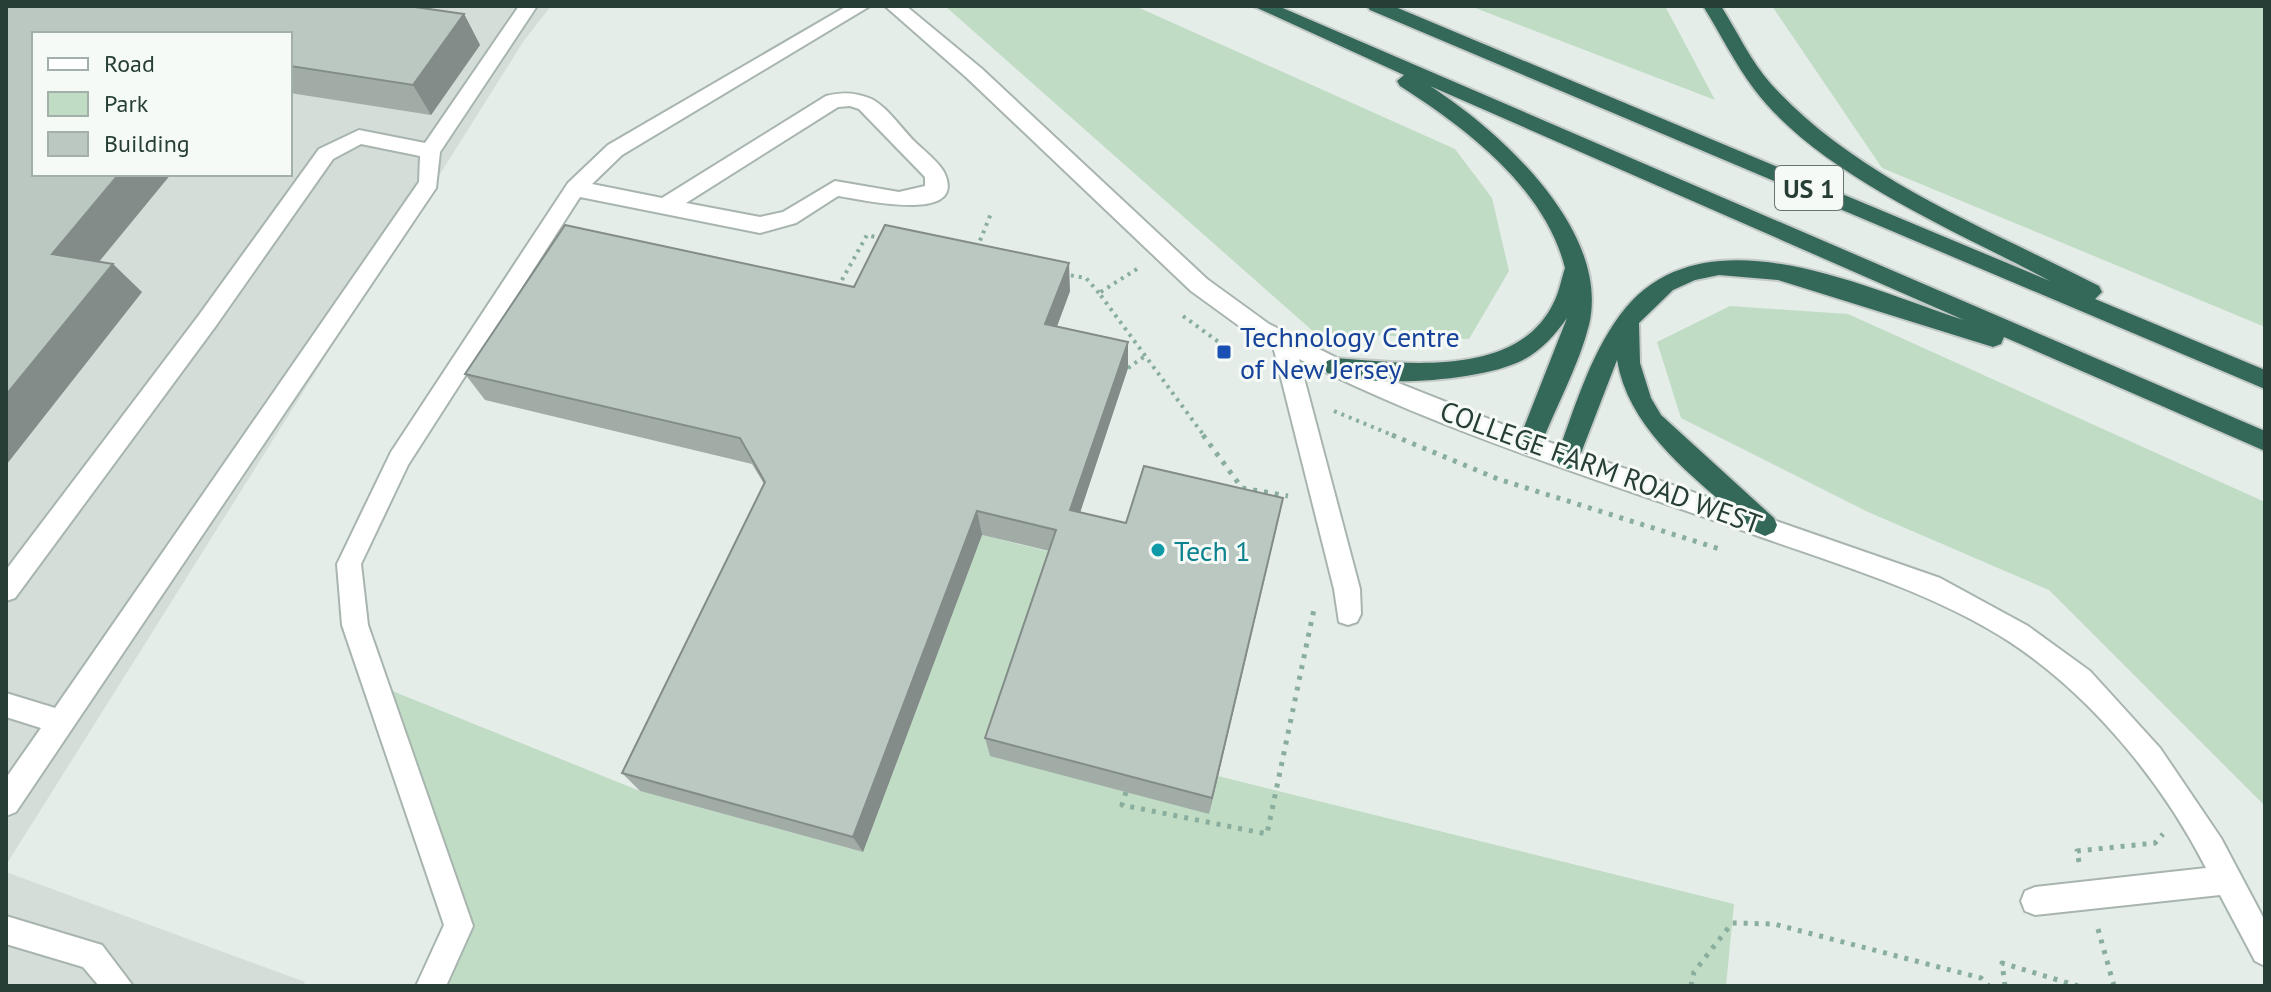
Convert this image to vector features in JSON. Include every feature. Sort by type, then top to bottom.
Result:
[{"type":"highway","name":"US 1","points":[[1262,6],[2265,441]]},
{"type":"highway","name":"US 1","points":[[1376,6],[2265,380]]},
{"type":"highway","points":[[1712,6],[1761,85],[1777,104],[1855,166],[2242,371]]},
{"type":"highway","points":[[1315,29],[1423,91],[1503,155],[1556,216],[1576,262],[1583,306],[1529,445]]},
{"type":"highway","points":[[1335,367],[1443,373],[1467,370],[1513,354],[1546,329],[1559,311],[1570,290],[1576,262]]},
{"type":"highway","points":[[1568,459],[1607,355],[1628,321],[1652,294],[1685,275],[1706,268],[1751,267],[1806,278],[2116,376]]},
{"type":"highway","points":[[1628,321],[1625,343],[1628,365],[1640,402],[1653,422],[1765,525]]},
{"type":"street","points":[[6,802],[429,183],[430,151],[528,6]]},
{"type":"street","points":[[431,986],[459,926],[355,625],[349,564],[399,459],[575,188],[615,150],[861,6]]},
{"type":"street","name":"COLLEGE FARM ROAD WEST","points":[[894,6],[974,73],[1221,304],[1283,342],[1335,367],[1529,445],[1765,525],[1931,586],[1989,615],[2051,656],[2081,680],[2133,736],[2189,811],[2265,951]]},
{"type":"street","points":[[575,188],[760,225],[789,218],[835,188],[909,202],[924,199],[935,190],[935,175],[866,104],[850,99],[833,101],[666,205]]},
{"type":"street","points":[[6,590],[207,321],[326,154],[359,137],[430,151]]},
{"type":"street","points":[[1283,342],[1307,422],[1347,589],[1348,614]]},
{"type":"street","points":[[6,705],[60,722]]},
{"type":"street","points":[[2035,901],[2229,880]]},
{"type":"street","points":[[6,930],[92,955],[118,986]]},
{"type":"path","points":[[974,256],[992,211]]},
{"type":"path","points":[[824,284],[839,287],[867,235],[898,241]]},
{"type":"path","points":[[1126,259],[1147,279]]},
{"type":"path","points":[[1099,293],[1137,269]]},
{"type":"path","points":[[1058,273],[1086,278],[1099,293],[1242,488],[1293,497]]},
{"type":"path","points":[[1177,309],[1196,329],[1234,352]]},
{"type":"path","points":[[1128,368],[1145,356]]},
{"type":"path","points":[[1307,422],[1322,421],[1327,408],[1498,479],[1732,553]]},
{"type":"path","points":[[1126,792],[1122,805],[1267,834],[1315,604]]},
{"type":"path","points":[[2114,986],[2077,851],[2155,843],[2167,829]]},
{"type":"path","points":[[1691,986],[1694,972],[1732,923],[1746,923],[1774,924],[1981,978],[1989,986]]},
{"type":"path","points":[[2005,986],[2002,963],[2078,986]]},
{"type":"shaded area","points":[[6,6],[551,6],[523,42],[6,865]]},
{"type":"shaded area","points":[[6,872],[305,982],[303,986],[6,986]]},
{"type":"green space","points":[[945,6],[1135,6],[1455,149],[1492,198],[1509,271],[1469,339],[1315,333]]},
{"type":"green space","points":[[1470,6],[1665,6],[1715,100]]},
{"type":"green space","points":[[1772,6],[2265,6],[2265,327],[1882,168]]},
{"type":"green space","points":[[1730,306],[1848,314],[2265,502],[2265,806],[2049,590],[1868,512],[1681,418],[1657,342]]},
{"type":"green space","points":[[982,535],[1059,554],[1209,814],[1218,776],[1734,904],[1726,986],[431,986],[459,926],[375,684],[640,791],[863,852]]},
{"type":"building","points":[[6,6],[408,6],[464,14],[413,85],[292,66],[292,32],[32,32],[32,176],[117,176],[52,254],[113,264],[6,395]]},
{"type":"building","name":"Tech 1","points":[[565,225],[854,287],[885,225],[1069,263],[1045,324],[1128,342],[1070,510],[1126,523],[1144,466],[1283,498],[1212,798],[985,738],[1056,530],[977,511],[853,837],[622,773],[765,482],[740,438],[465,374]]},
{"type":"place","name":"Technology Centre of New Jersey","points":[[1224,352]]},
{"type":"place","name":"Tech 1","points":[[1158,550]]}]
